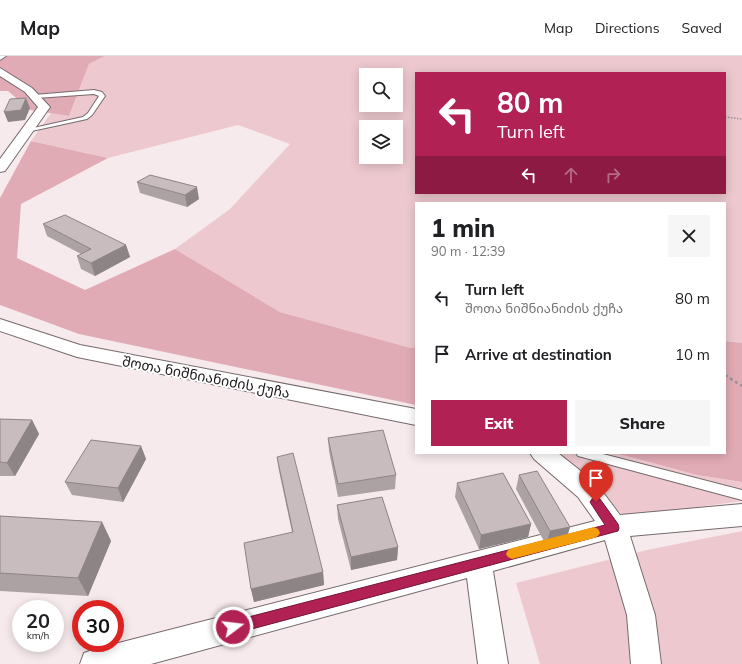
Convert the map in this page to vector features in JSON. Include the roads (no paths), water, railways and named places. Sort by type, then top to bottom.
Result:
[{"type":"street","points":[[0,71],[10,79],[26,86],[44,107],[0,168]]},
{"type":"street","name":"შოთა ნიშნიანიძის ქუჩა","points":[[0,325],[77,351],[415,417]]},
{"type":"street","points":[[543,454],[587,490],[614,528],[641,615],[646,664]]},
{"type":"street","points":[[95,664],[478,562],[614,528],[742,515]]},
{"type":"street","points":[[478,562],[493,664]]},
{"type":"lane","points":[[27,130],[85,118],[90,114],[102,96],[100,93],[94,92],[36,96]]},
{"type":"lane","points":[[586,454],[742,495]]}]
